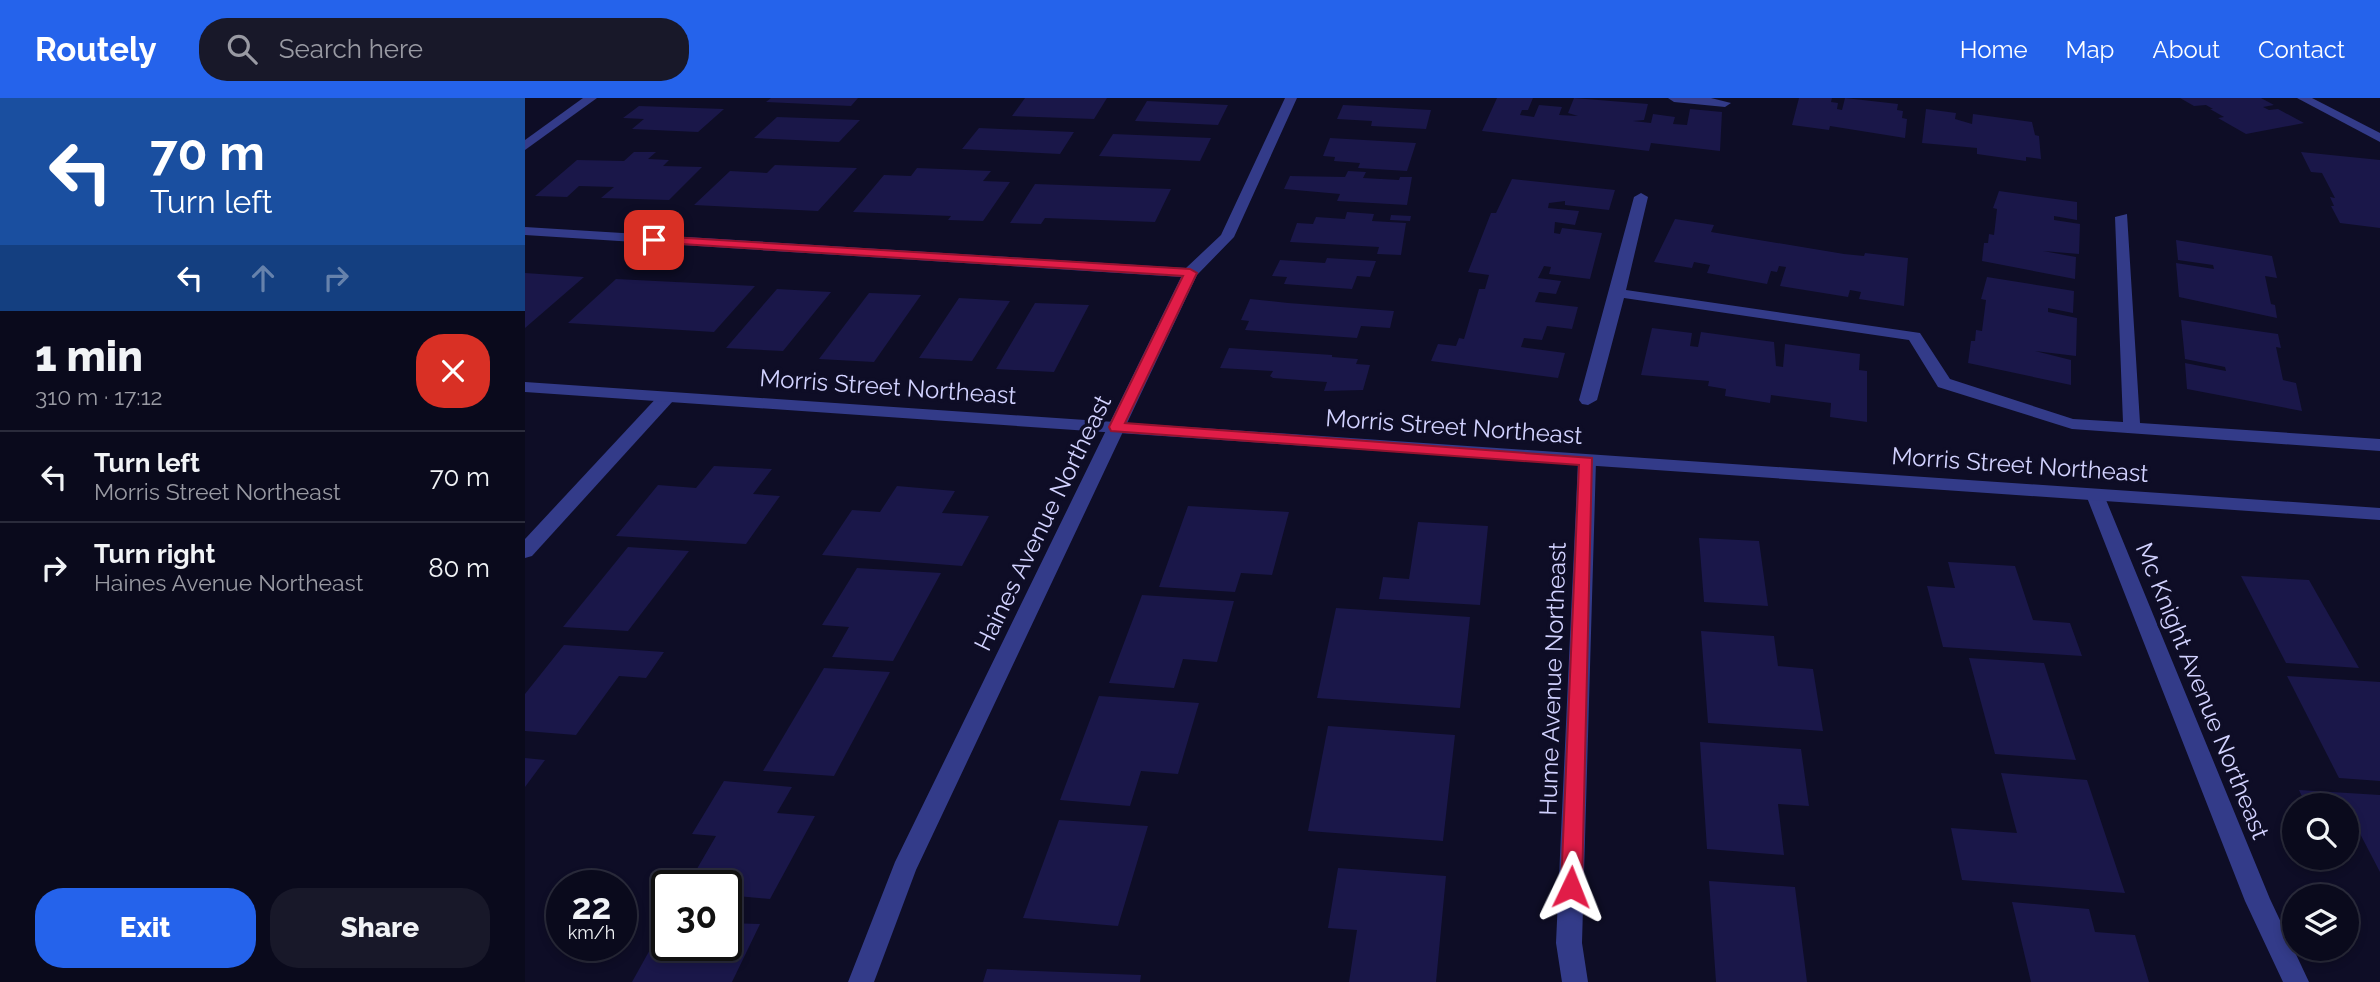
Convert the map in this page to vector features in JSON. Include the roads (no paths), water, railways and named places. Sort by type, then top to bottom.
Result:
[{"type":"street","points":[[525,146],[591,98]]},
{"type":"street","name":"Haines Avenue Northeast","points":[[861,982],[904,870],[1190,273],[1227,237],[1291,98]]},
{"type":"street","points":[[1674,98],[1725,103]]},
{"type":"street","points":[[2303,98],[2380,138]]},
{"type":"street","points":[[1588,400],[1641,197]]},
{"type":"street","points":[[2122,218],[2132,430]]},
{"type":"street","points":[[525,231],[1190,273]]},
{"type":"street","points":[[1618,293],[1914,336],[1944,383],[2072,424],[2380,445]]},
{"type":"street","name":"Morris Street Northeast","points":[[525,387],[2380,514]]},
{"type":"street","points":[[525,551],[667,397]]},
{"type":"street","name":"Hume Avenue Northeast","points":[[1575,982],[1569,943],[1587,461]]},
{"type":"street","name":"Mc Knight Avenue Northeast","points":[[2095,495],[2258,901],[2295,982]]}]
